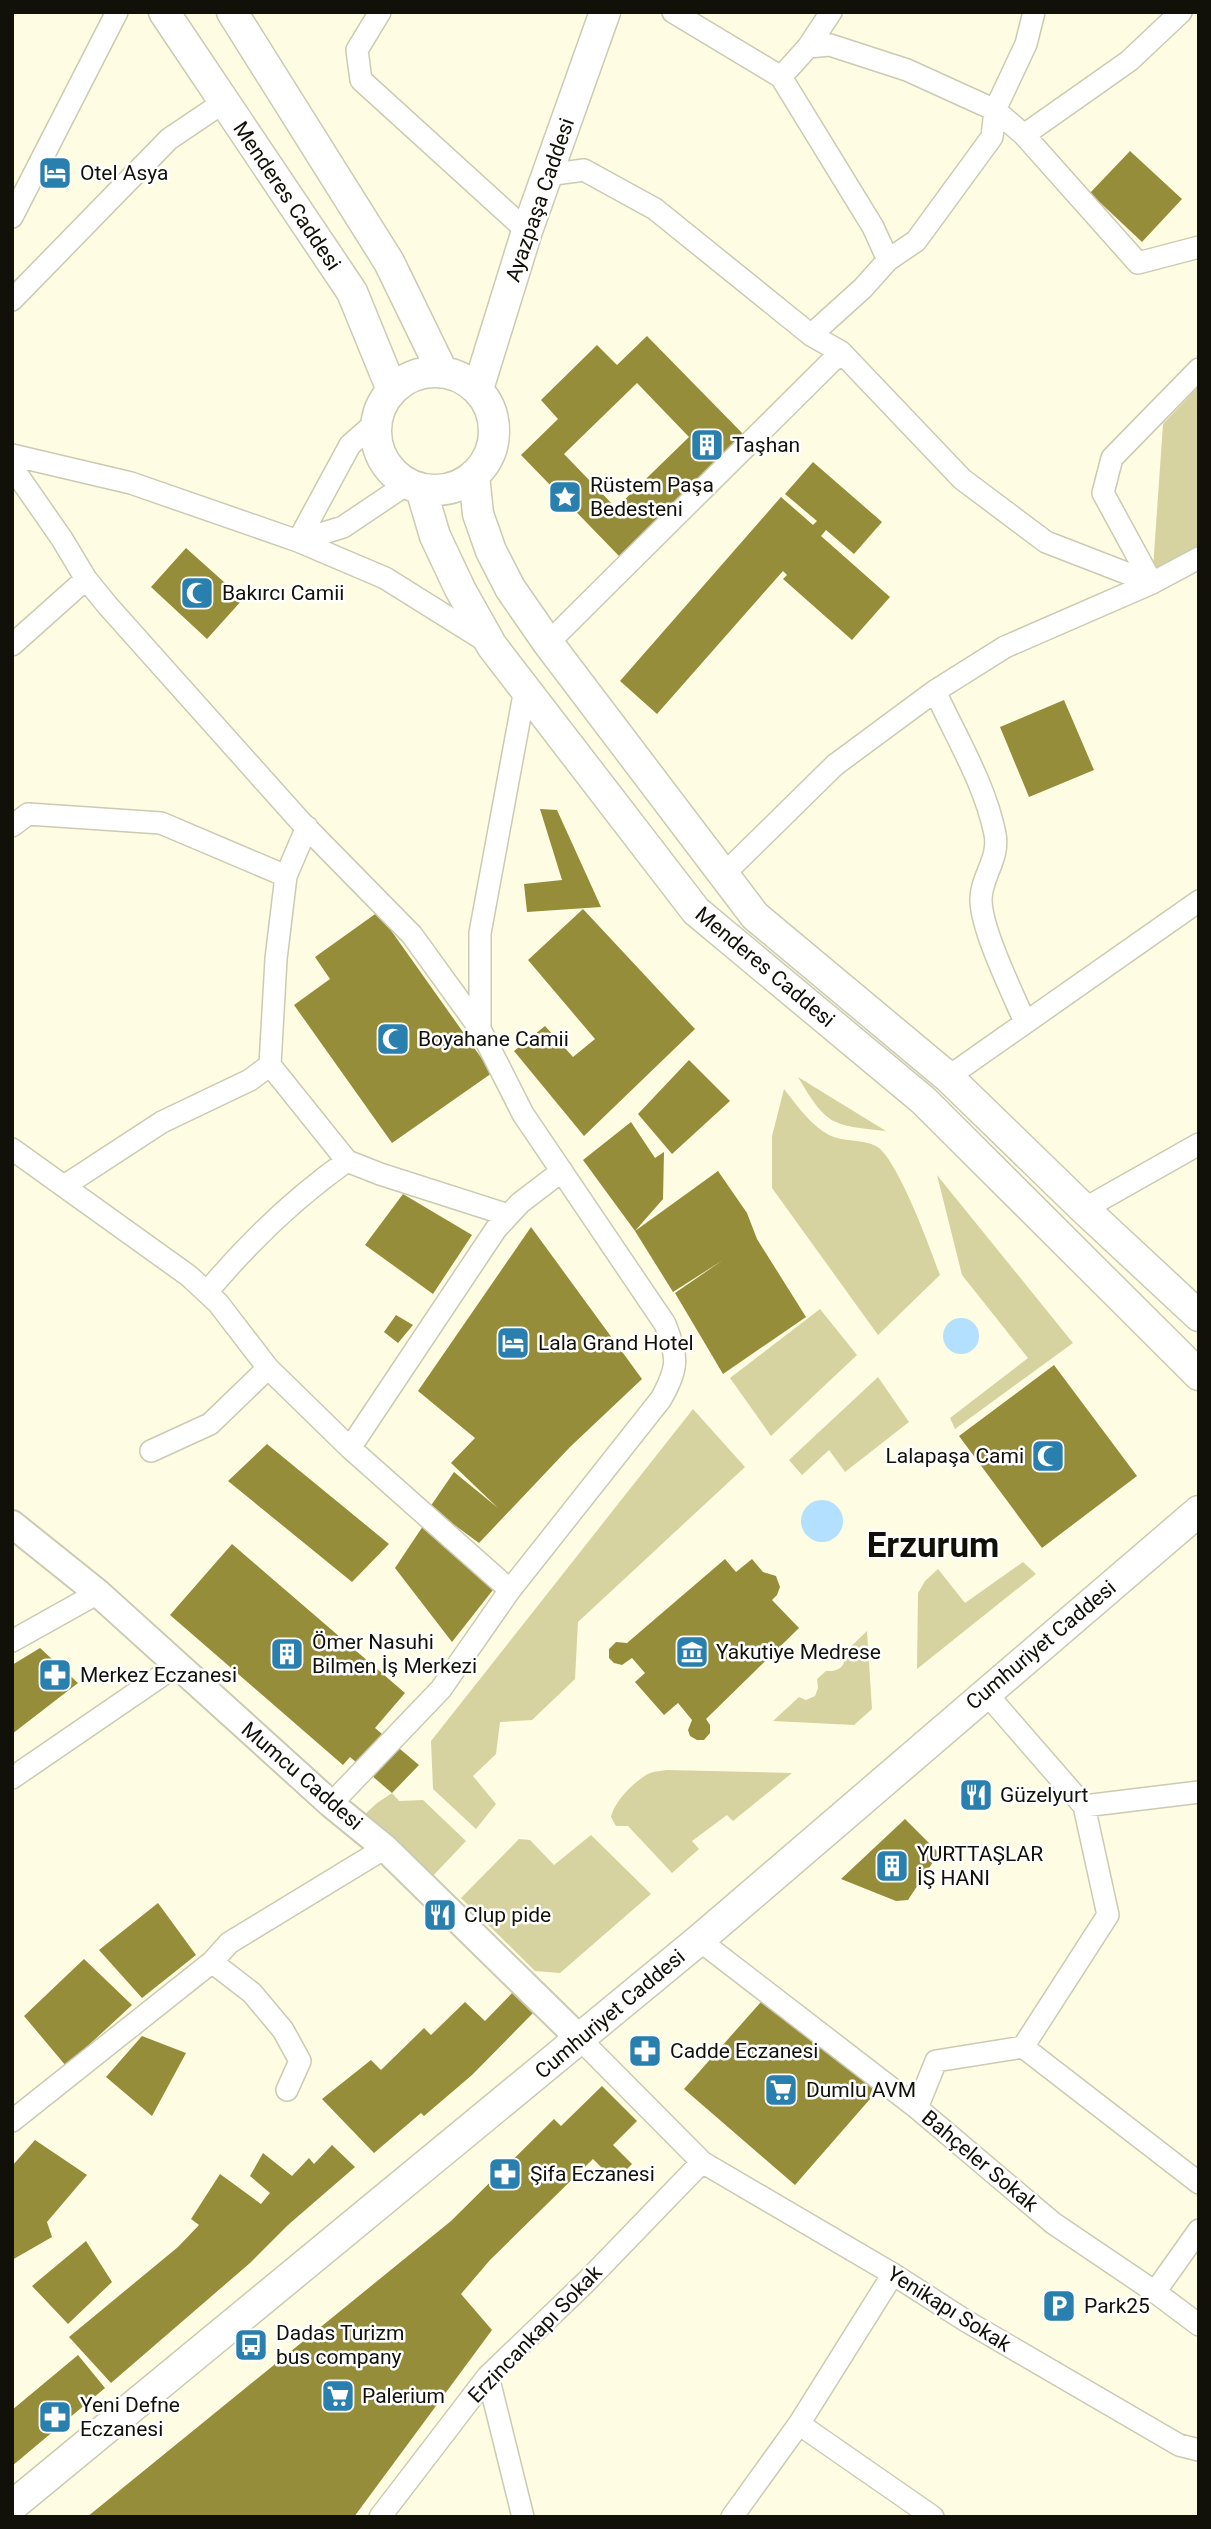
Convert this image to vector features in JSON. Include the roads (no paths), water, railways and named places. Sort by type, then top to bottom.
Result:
[{"type":"main road","name":"Menderes Caddesi","points":[[164,12],[352,292],[391,390]]},
{"type":"main road","points":[[232,12],[389,262],[442,371]]},
{"type":"main road","name":"Ayazpaşa Caddesi","points":[[478,389],[527,231],[605,12]]},
{"type":"main road","points":[[442,371],[462,377],[478,389],[489,405],[495,425],[494,444],[486,461],[474,475],[458,486],[440,490],[414,486],[392,473],[382,458],[376,441],[376,422],[381,405],[391,390],[406,378],[424,372],[442,371]]},
{"type":"main road","name":"Menderes Caddesi","points":[[474,475],[478,514],[491,551],[510,588],[548,643],[755,916],[948,1077],[1199,1316]]},
{"type":"main road","name":"Menderes Caddesi","points":[[414,486],[460,589],[492,646],[696,911],[923,1100],[1199,1375]]},
{"type":"main road","name":"Cumhuriyet Caddesi","points":[[12,2506],[699,1940],[1199,1511]]},
{"type":"street","points":[[12,217],[117,12]]},
{"type":"street","points":[[380,12],[357,50],[361,80],[527,231]]},
{"type":"street","points":[[673,12],[781,77],[873,227],[888,260]]},
{"type":"street","points":[[781,77],[808,47],[831,12]]},
{"type":"street","points":[[811,335],[863,288],[888,260],[915,241],[992,137],[995,110],[1026,44],[1034,12]]},
{"type":"street","points":[[1024,135],[1129,61],[1181,12]]},
{"type":"street","points":[[808,47],[830,45],[906,70],[995,110],[1024,135],[1138,263],[1199,247]]},
{"type":"street","points":[[12,300],[169,139],[224,102]]},
{"type":"street","points":[[547,176],[584,170],[655,209],[811,335],[841,352],[962,479],[1046,542],[1153,583]]},
{"type":"street","points":[[548,643],[841,352]]},
{"type":"street","points":[[1153,583],[1103,493],[1112,458],[1199,369]]},
{"type":"street","points":[[298,541],[350,445],[376,422]]},
{"type":"street","points":[[12,455],[131,483],[298,541],[385,578],[492,646]]},
{"type":"street","points":[[12,467],[86,579],[117,617],[307,827],[412,935],[480,1029],[523,1114],[665,1324],[677,1354],[671,1381],[661,1399],[510,1590],[442,1689],[331,1804]]},
{"type":"street","points":[[298,541],[343,527],[414,486]]},
{"type":"street","points":[[723,875],[835,765],[934,691],[1005,647],[1153,583],[1199,558]]},
{"type":"street","points":[[12,645],[86,579]]},
{"type":"street","points":[[480,1029],[480,933],[525,688]]},
{"type":"street","points":[[934,691],[980,787],[995,836],[995,856],[980,899],[984,921],[1025,1022]]},
{"type":"street","points":[[17,815],[161,823],[286,876]]},
{"type":"street","points":[[307,827],[286,876],[276,959],[270,1065],[347,1161],[508,1215]]},
{"type":"street","points":[[948,1077],[1199,901]]},
{"type":"street","points":[[65,1186],[162,1122],[250,1080],[270,1065]]},
{"type":"street","points":[[1084,1209],[1199,1144]]},
{"type":"street","points":[[12,1149],[207,1292],[268,1368],[350,1448],[510,1590]]},
{"type":"street","points":[[207,1292],[275,1218],[347,1161]]},
{"type":"street","points":[[350,1448],[508,1215],[562,1171]]},
{"type":"street","points":[[151,1451],[211,1424],[268,1368]]},
{"type":"street","name":"Mumcu Caddesi","points":[[12,1524],[98,1593],[331,1804],[385,1848],[580,2039]]},
{"type":"street","points":[[12,1641],[98,1593]]},
{"type":"street","points":[[12,1778],[177,1665]]},
{"type":"street","points":[[985,1692],[1084,1806],[1108,1915],[1023,2048]]},
{"type":"street","points":[[1084,1806],[1199,1792]]},
{"type":"street","points":[[12,2121],[212,1962],[229,1943],[385,1848]]},
{"type":"street","name":"Bahçeler Sokak","points":[[699,1940],[917,2108],[1053,2223],[1199,2325]]},
{"type":"street","points":[[212,1962],[252,1993],[283,2030],[300,2061],[287,2090]]},
{"type":"street","name":"Yenikapı Sokak","points":[[580,2039],[702,2162],[1179,2445],[1199,2450]]},
{"type":"street","points":[[917,2108],[936,2060],[1023,2048],[1199,2183]]},
{"type":"street","name":"Erzincankapı Sokak","points":[[380,2517],[488,2376],[585,2283],[702,2162]]},
{"type":"street","points":[[1155,2292],[1199,2230]]},
{"type":"street","points":[[732,2517],[799,2424],[893,2274]]},
{"type":"street","points":[[488,2376],[523,2517]]},
{"type":"street","points":[[799,2424],[933,2517]]},
{"type":"water","points":[[961,1318],[974,1323],[979,1336],[974,1349],[961,1354],[948,1349],[943,1336],[948,1323]]},
{"type":"water","points":[[822,1500],[837,1506],[843,1521],[837,1536],[822,1542],[807,1536],[801,1521],[807,1506]]},
{"type":"place","name":"Otel Asya","points":[[55,173]]},
{"type":"place","name":"Taşhan","points":[[707,445]]},
{"type":"place","name":"Rüstem Paşa Bedesteni","points":[[565,497]]},
{"type":"place","name":"Bakırcı Camii","points":[[197,593]]},
{"type":"place","name":"Boyahane Camii","points":[[393,1039]]},
{"type":"place","name":"Lala Grand Hotel","points":[[513,1343]]},
{"type":"place","name":"Lalapaşa Cami","points":[[1048,1456]]},
{"type":"place","name":"Yakutiye Medrese","points":[[692,1652]]},
{"type":"place","name":"Ömer Nasuhi Bilmen İş Merkezi","points":[[287,1654]]},
{"type":"place","name":"Merkez Eczanesi","points":[[55,1675]]},
{"type":"place","name":"Güzelyurt","points":[[976,1795]]},
{"type":"place","name":"YURTTAŞLAR İŞ HANI","points":[[892,1866]]},
{"type":"place","name":"Clup pide","points":[[440,1915]]},
{"type":"place","name":"Cadde Eczanesi","points":[[645,2051]]},
{"type":"place","name":"Dumlu AVM","points":[[781,2090]]},
{"type":"place","name":"Şifa Eczanesi","points":[[505,2174]]},
{"type":"place","name":"Park25","points":[[1059,2306]]},
{"type":"place","name":"Dadas Turizm bus company","points":[[251,2345]]},
{"type":"place","name":"Palerium","points":[[338,2396]]},
{"type":"place","name":"Yeni Defne Eczanesi","points":[[55,2417]]},
{"type":"district","name":"Erzurum","points":[[933,1545]]}]
